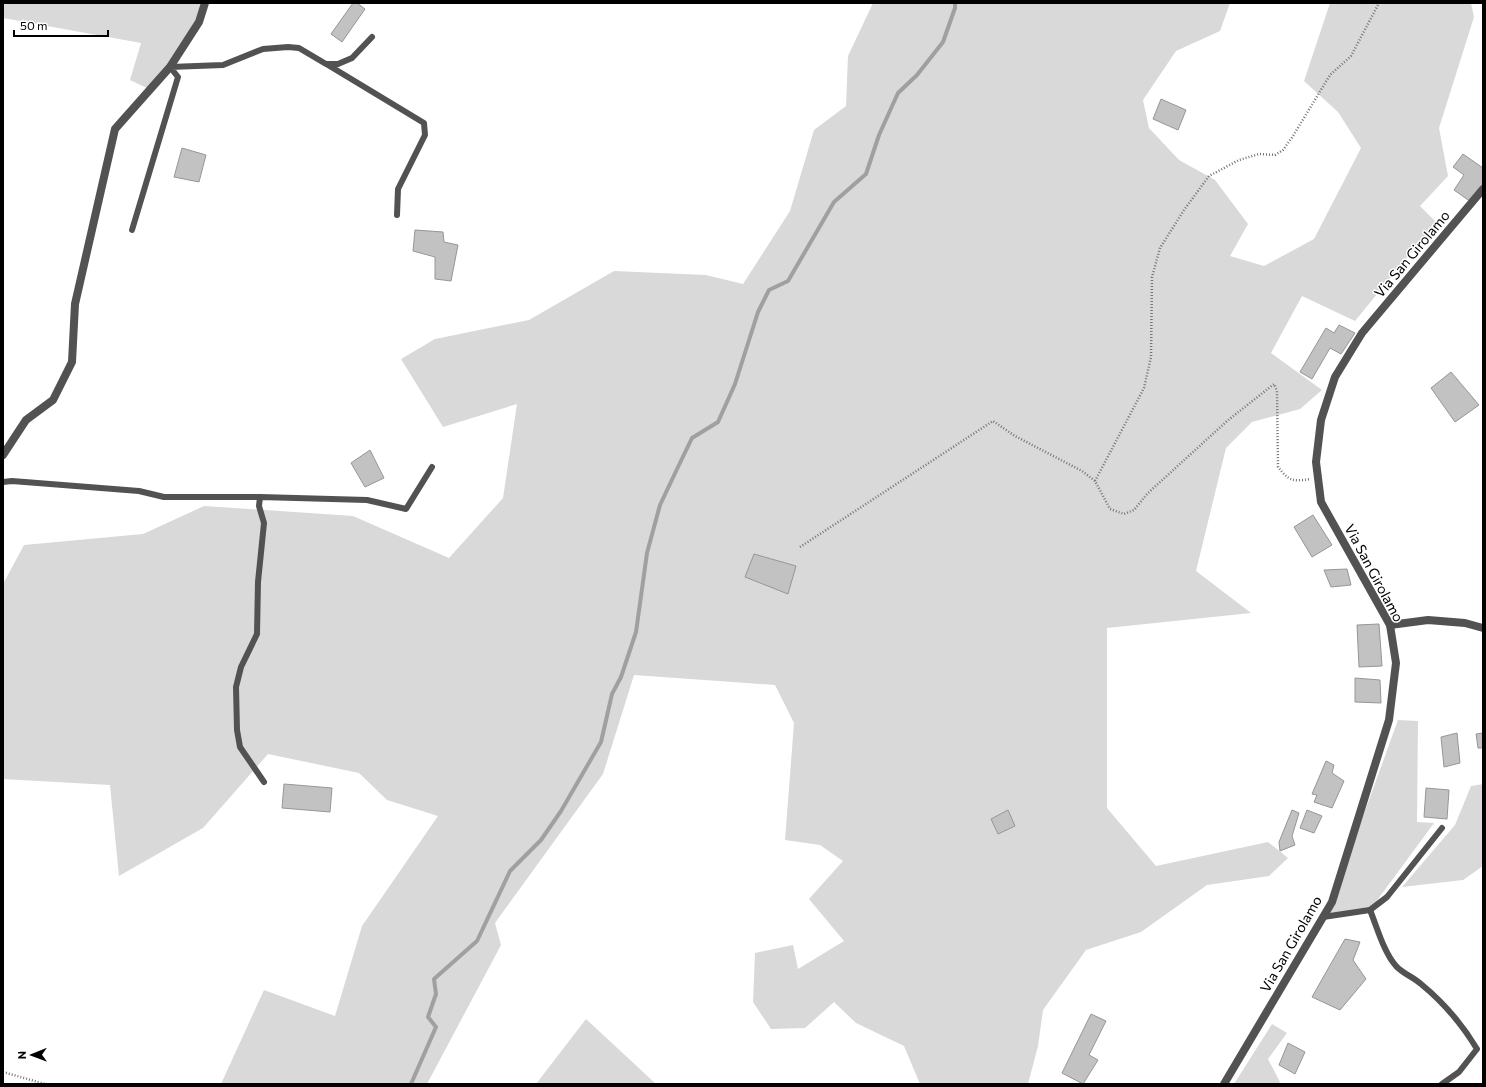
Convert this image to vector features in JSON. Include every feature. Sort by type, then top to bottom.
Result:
[{"type":"street","points":[[3,455],[26,420],[53,400],[67,375],[72,362],[75,304],[115,130],[170,67],[200,22],[205,3]]},
{"type":"street","name":"Via San Girolamo","points":[[1224,1084],[1332,902],[1389,720],[1396,663],[1390,625],[1321,502],[1316,462],[1321,420],[1335,377],[1362,334],[1483,189]]},
{"type":"street","points":[[1390,625],[1428,620],[1465,623],[1483,628]]},
{"type":"lane","points":[[326,64],[338,64],[352,58],[372,37]]},
{"type":"lane","points":[[170,67],[223,65],[263,49],[288,47],[299,48],[424,124],[425,135],[398,189],[397,215]]},
{"type":"lane","points":[[132,230],[178,78],[170,67]]},
{"type":"lane","points":[[3,482],[12,481],[138,491],[164,497],[260,496],[368,500],[406,509],[432,467]]},
{"type":"lane","points":[[260,496],[260,506],[264,523],[258,582],[257,634],[241,667],[236,687],[237,730],[240,747],[264,782]]},
{"type":"lane","points":[[1323,917],[1370,910],[1387,897],[1442,828]]},
{"type":"lane","points":[[1370,910],[1382,941],[1396,966],[1421,983],[1443,1004],[1465,1030],[1476,1049],[1459,1072],[1442,1084]]},
{"type":"path","points":[[1095,481],[1144,388],[1151,357],[1152,277],[1160,248],[1184,210],[1209,176],[1239,160],[1260,154],[1275,154],[1283,150],[1330,75],[1351,56],[1379,3]]},
{"type":"path","points":[[800,547],[993,421],[1014,436],[1082,470],[1095,481],[1110,509],[1124,514],[1134,510],[1147,494],[1227,421],[1274,384],[1277,391],[1278,467],[1287,478],[1292,480],[1298,481],[1318,478]]},
{"type":"path","points":[[3,1072],[45,1084]]},
{"type":"shaded area","points":[[3,3],[205,3],[199,22],[151,90],[130,80],[141,43],[3,18]]},
{"type":"shaded area","points":[[873,3],[1230,3],[1220,31],[1176,51],[1143,100],[1149,128],[1179,160],[1215,180],[1248,224],[1230,256],[1264,266],[1314,239],[1361,148],[1338,112],[1304,81],[1330,3],[1471,3],[1474,17],[1439,128],[1448,176],[1420,206],[1436,222],[1355,321],[1302,296],[1271,353],[1322,390],[1300,409],[1252,422],[1226,448],[1196,571],[1251,613],[1107,628],[1107,808],[1156,866],[1268,842],[1288,858],[1269,876],[1207,885],[1141,932],[1086,950],[1043,1010],[1038,1046],[1028,1084],[920,1084],[904,1046],[856,1023],[834,1002],[805,1028],[771,1029],[753,1002],[755,953],[793,945],[798,969],[844,941],[809,899],[843,861],[820,845],[785,840],[794,723],[775,685],[634,675],[603,774],[495,923],[501,945],[427,1084],[221,1084],[264,990],[335,1016],[362,926],[438,816],[387,800],[359,773],[268,754],[203,828],[119,876],[110,785],[3,779],[3,584],[24,545],[143,534],[204,506],[353,516],[449,558],[503,498],[517,404],[443,427],[401,359],[435,339],[529,320],[614,271],[706,275],[743,284],[790,211],[814,130],[846,106],[848,56]]},
{"type":"shaded area","points":[[1398,720],[1418,721],[1417,822],[1434,823],[1370,910],[1323,917],[1332,902]]},
{"type":"shaded area","points":[[1483,784],[1483,866],[1463,880],[1402,887],[1455,825],[1471,786]]},
{"type":"shaded area","points":[[586,1019],[656,1084],[536,1084]]},
{"type":"shaded area","points":[[1272,1024],[1287,1033],[1268,1059],[1280,1082],[1279,1084],[1234,1084]]},
{"type":"building","points":[[353,3],[357,3],[365,9],[342,42],[331,34]]},
{"type":"building","points":[[1161,99],[1186,110],[1178,130],[1153,119]]},
{"type":"building","points":[[182,148],[206,155],[199,182],[174,177]]},
{"type":"building","points":[[1463,154],[1483,168],[1483,185],[1471,202],[1454,190],[1464,175],[1453,167]]},
{"type":"building","points":[[415,230],[443,232],[444,242],[458,245],[451,281],[435,279],[435,257],[413,251]]},
{"type":"building","points":[[1339,325],[1355,333],[1341,354],[1330,348],[1312,379],[1300,372],[1326,328],[1334,333]]},
{"type":"building","points":[[1451,372],[1479,405],[1455,422],[1431,388]]},
{"type":"building","points":[[370,450],[384,478],[365,487],[351,463]]},
{"type":"building","points":[[1313,515],[1332,545],[1312,557],[1294,527]]},
{"type":"building","points":[[754,554],[796,566],[788,594],[745,577]]},
{"type":"building","points":[[1347,569],[1351,585],[1331,587],[1324,570]]},
{"type":"building","points":[[1379,624],[1382,666],[1359,667],[1357,625]]},
{"type":"building","points":[[1355,678],[1380,680],[1381,703],[1355,702]]},
{"type":"building","points":[[1457,733],[1460,763],[1444,767],[1441,737]]},
{"type":"building","points":[[1483,733],[1483,748],[1478,748],[1476,734]]},
{"type":"building","points":[[1326,761],[1334,765],[1332,773],[1344,781],[1332,808],[1314,802],[1317,795],[1312,794]]},
{"type":"building","points":[[284,784],[332,788],[330,812],[282,808]]},
{"type":"building","points":[[1426,788],[1449,790],[1447,819],[1424,817]]},
{"type":"building","points":[[1008,810],[1015,826],[998,834],[991,819]]},
{"type":"building","points":[[1292,810],[1299,813],[1292,836],[1295,845],[1280,851],[1279,842]]},
{"type":"building","points":[[1307,810],[1322,816],[1314,833],[1300,828]]},
{"type":"building","points":[[1345,939],[1360,942],[1353,960],[1366,979],[1340,1010],[1312,997]]},
{"type":"building","points":[[1091,1014],[1106,1021],[1089,1055],[1098,1060],[1083,1084],[1062,1073]]},
{"type":"building","points":[[1288,1043],[1305,1052],[1295,1074],[1279,1065]]},
{"type":"waterway","points":[[411,1084],[436,1027],[428,1017],[436,994],[434,979],[477,941],[510,871],[541,840],[561,811],[601,742],[612,694],[621,677],[636,632],[647,553],[660,505],[692,438],[718,422],[735,384],[758,312],[769,290],[788,281],[834,202],[866,174],[879,135],[898,93],[917,75],[943,42],[955,8],[955,3]]}]
